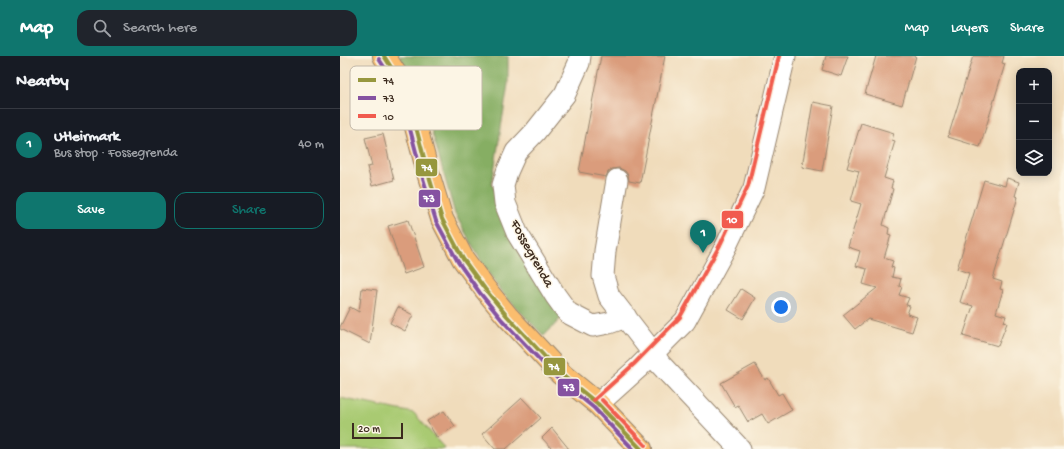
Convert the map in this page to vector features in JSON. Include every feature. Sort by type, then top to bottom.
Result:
[{"type":"main road","points":[[384,56],[390,66]]},
{"type":"main road","points":[[417,130],[442,219],[463,258],[484,289],[507,316],[562,374],[598,404],[641,449]]},
{"type":"street","name":"Fossegrenda","points":[[580,56],[579,63],[565,94],[535,132],[516,152],[503,185],[505,203],[517,233],[555,295],[568,313],[593,326],[610,323],[626,317]]},
{"type":"street","points":[[598,404],[685,321],[754,188],[785,56]]},
{"type":"street","points":[[617,180],[605,251],[603,276],[609,296],[660,364],[740,449]]},
{"type":"green space","points":[[399,56],[508,56],[508,84],[492,184],[518,245],[563,316],[544,336],[502,293],[485,268],[455,214],[431,130],[482,130],[482,66],[406,66]]},
{"type":"green space","points":[[340,398],[414,413],[445,449],[340,449]]},
{"type":"building","points":[[601,56],[665,56],[640,183],[629,181],[628,175],[625,171],[619,168],[612,169],[608,172],[606,177],[579,172]]},
{"type":"building","points":[[826,56],[848,56],[841,76],[822,70]]},
{"type":"building","points":[[876,56],[916,56],[902,105],[865,94]]},
{"type":"building","points":[[973,56],[1004,56],[1002,63],[1005,64],[980,147],[948,137]]},
{"type":"building","points":[[813,102],[833,106],[822,171],[802,167]]},
{"type":"building","points":[[861,123],[894,133],[892,140],[895,141],[884,178],[893,181],[891,188],[893,189],[883,225],[889,228],[888,234],[891,235],[884,258],[893,261],[891,267],[894,268],[892,277],[901,279],[899,286],[902,287],[899,295],[909,298],[906,305],[910,306],[907,314],[917,317],[912,332],[868,319],[855,329],[843,315],[877,288],[863,284],[867,269],[856,266],[860,251],[848,247],[861,204],[851,201],[859,171],[847,168]]},
{"type":"building","points":[[383,134],[394,180],[372,186],[367,167],[372,166],[365,138]]},
{"type":"building","points":[[1007,178],[1019,182],[1015,196],[1018,197],[993,279],[1002,282],[1000,289],[1003,290],[996,313],[1006,316],[1004,322],[1007,323],[998,346],[963,336],[973,306],[960,302],[969,273],[957,269],[984,180],[1005,186]]},
{"type":"building","points":[[408,220],[424,267],[404,274],[388,226]]},
{"type":"building","points":[[362,288],[377,290],[370,344],[340,329],[350,307],[359,312]]},
{"type":"building","points":[[741,289],[755,298],[743,319],[728,310]]},
{"type":"building","points":[[398,307],[413,315],[405,331],[390,323]]},
{"type":"building","points":[[755,364],[765,380],[768,378],[778,395],[782,393],[792,410],[768,424],[762,414],[748,422],[738,405],[735,407],[721,383]]},
{"type":"building","points":[[522,398],[541,418],[506,449],[495,449],[482,434]]},
{"type":"building","points":[[444,411],[455,426],[437,438],[427,421]]},
{"type":"building","points":[[552,428],[569,449],[552,449],[542,438]]},
{"type":"transit line","name":"74","points":[[384,56],[390,66]]},
{"type":"transit line","name":"10","points":[[594,400],[634,364],[680,317],[720,245],[748,186],[779,56]]},
{"type":"transit line","name":"73","points":[[379,59],[383,66]]},
{"type":"transit line","name":"73","points":[[410,130],[436,221],[458,262],[480,293],[502,320],[557,378],[594,408],[633,449]]},
{"type":"transit line","name":"74","points":[[417,130],[442,219],[463,259],[507,316],[561,374],[598,404],[641,449]]},
{"type":"transit line","name":"10","points":[[602,400],[645,445]]},
{"type":"place","name":"Utleirmark","points":[[703,253]]}]
